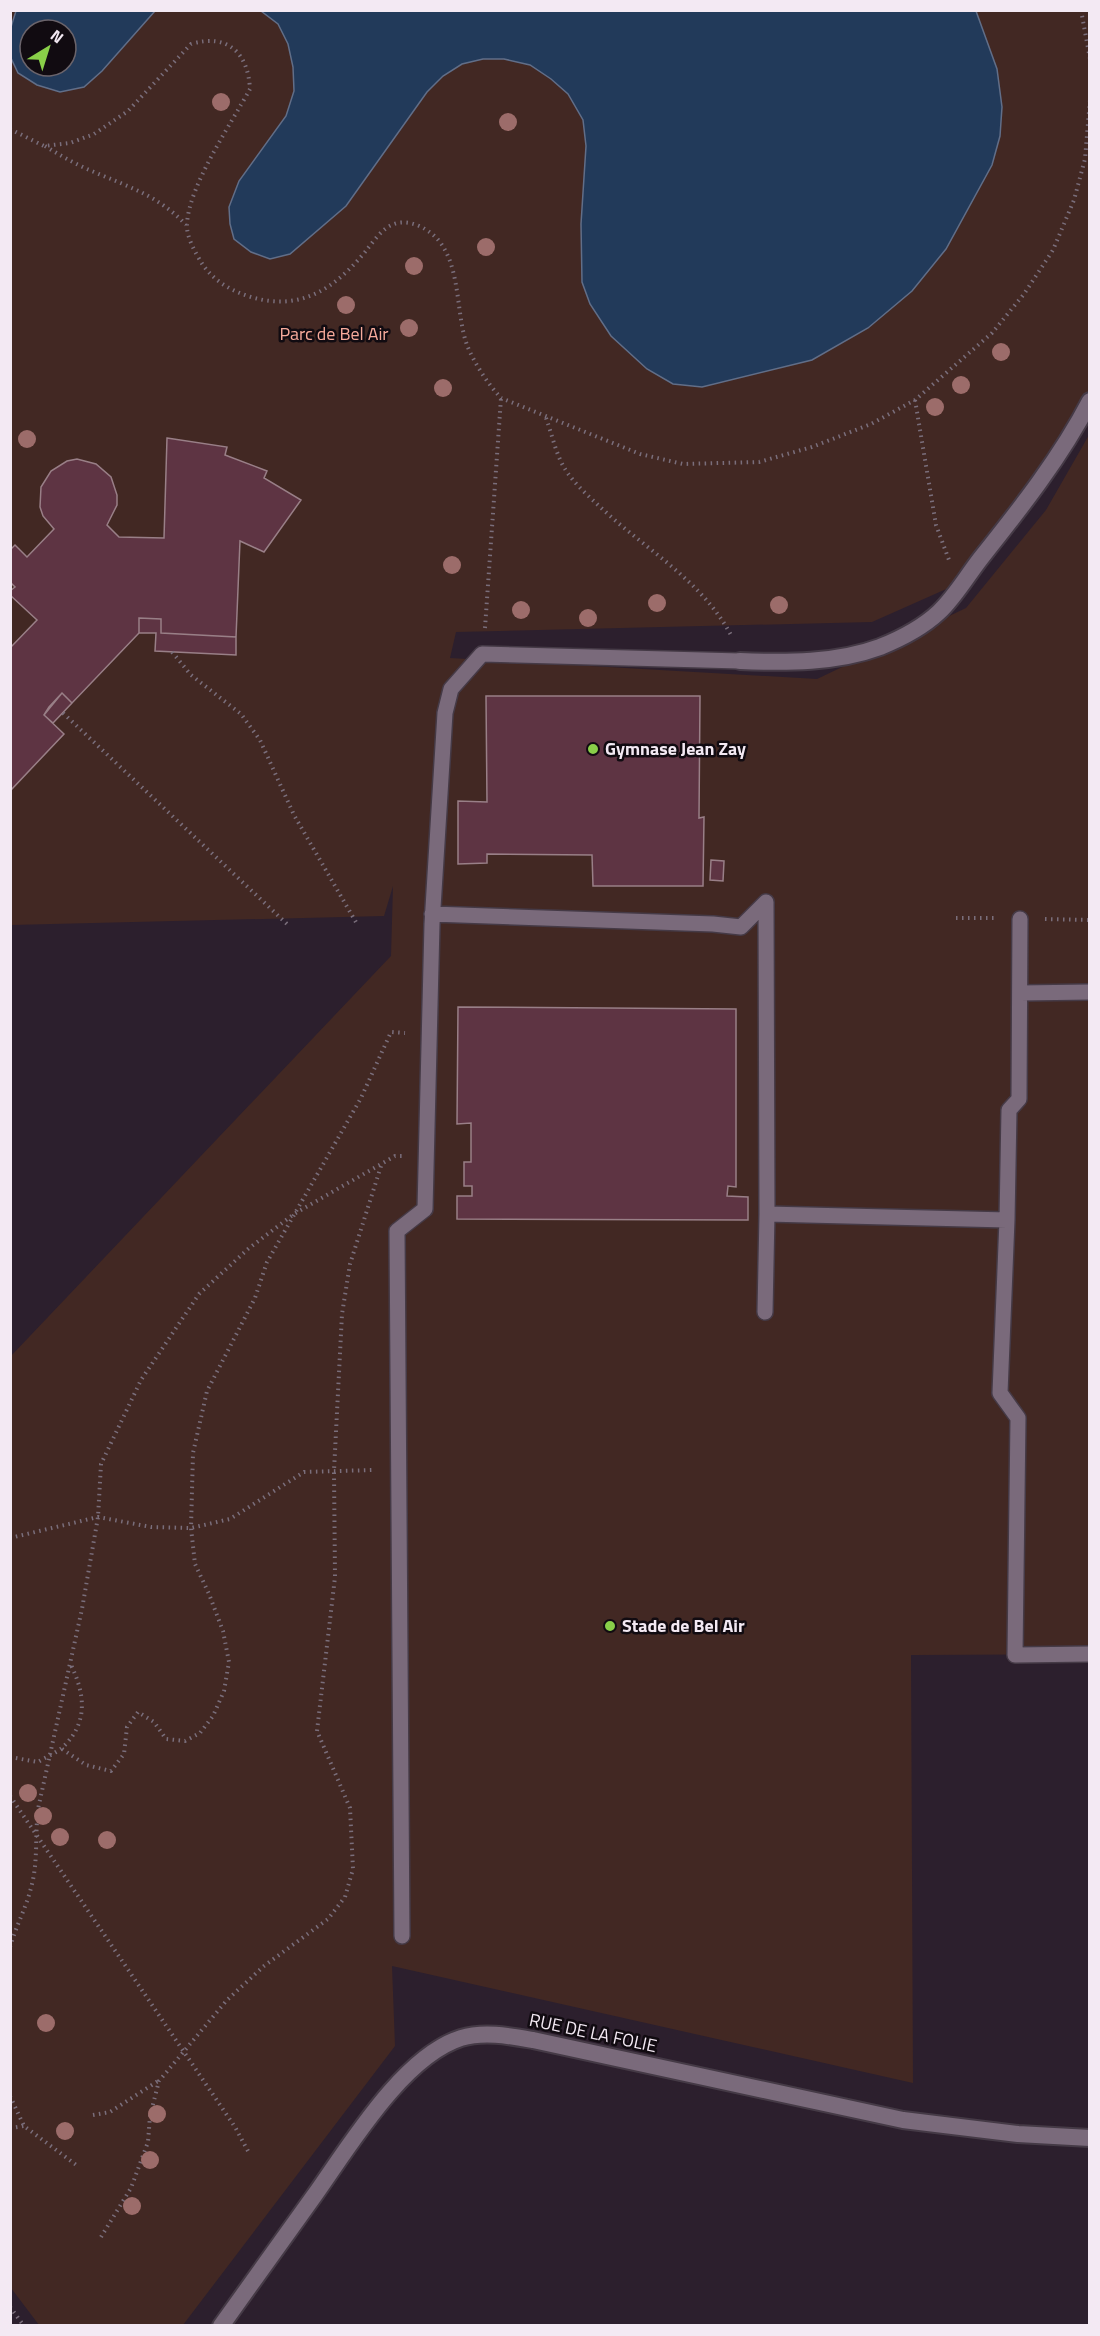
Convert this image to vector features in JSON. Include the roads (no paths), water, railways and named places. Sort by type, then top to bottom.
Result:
[{"type":"street","points":[[740,661],[774,663],[841,657],[880,647],[911,633],[938,612],[1047,471],[1079,421],[1089,400]]},
{"type":"street","name":"RUE DE LA FOLIE","points":[[221,2325],[399,2082],[430,2055],[461,2038],[498,2034],[533,2040],[903,2120],[1018,2134],[1089,2138]]},
{"type":"lane","points":[[402,1936],[397,1230],[425,1209],[432,914],[445,713],[451,689],[482,654],[740,661]]},
{"type":"lane","points":[[432,914],[741,927],[766,902],[765,1312]]},
{"type":"lane","points":[[1020,919],[1019,1100],[1009,1110],[1000,1393],[1018,1418],[1015,1654],[1089,1654]]},
{"type":"lane","points":[[1020,993],[1089,992]]},
{"type":"lane","points":[[767,1214],[1007,1220]]},
{"type":"water","points":[[16,10],[155,11],[102,71],[84,87],[60,92],[37,85],[26,78],[78,78],[78,18],[18,18],[18,73],[10,56],[11,27]]},
{"type":"water","points":[[261,11],[976,11],[997,69],[1002,107],[1000,136],[992,165],[946,249],[912,291],[868,328],[812,360],[702,387],[673,384],[647,369],[611,336],[590,304],[582,282],[581,224],[586,146],[583,120],[568,94],[530,65],[504,59],[483,59],[462,64],[443,76],[427,92],[346,206],[290,254],[270,259],[251,252],[234,239],[229,207],[239,181],[286,116],[294,91],[293,67],[288,44],[278,24]]},
{"type":"place","name":"Gymnase Jean Zay","points":[[593,749]]},
{"type":"place","name":"Stade de Bel Air","points":[[610,1626]]},
{"type":"park label","name":"Parc de Bel Air","points":[[334,334]]}]
